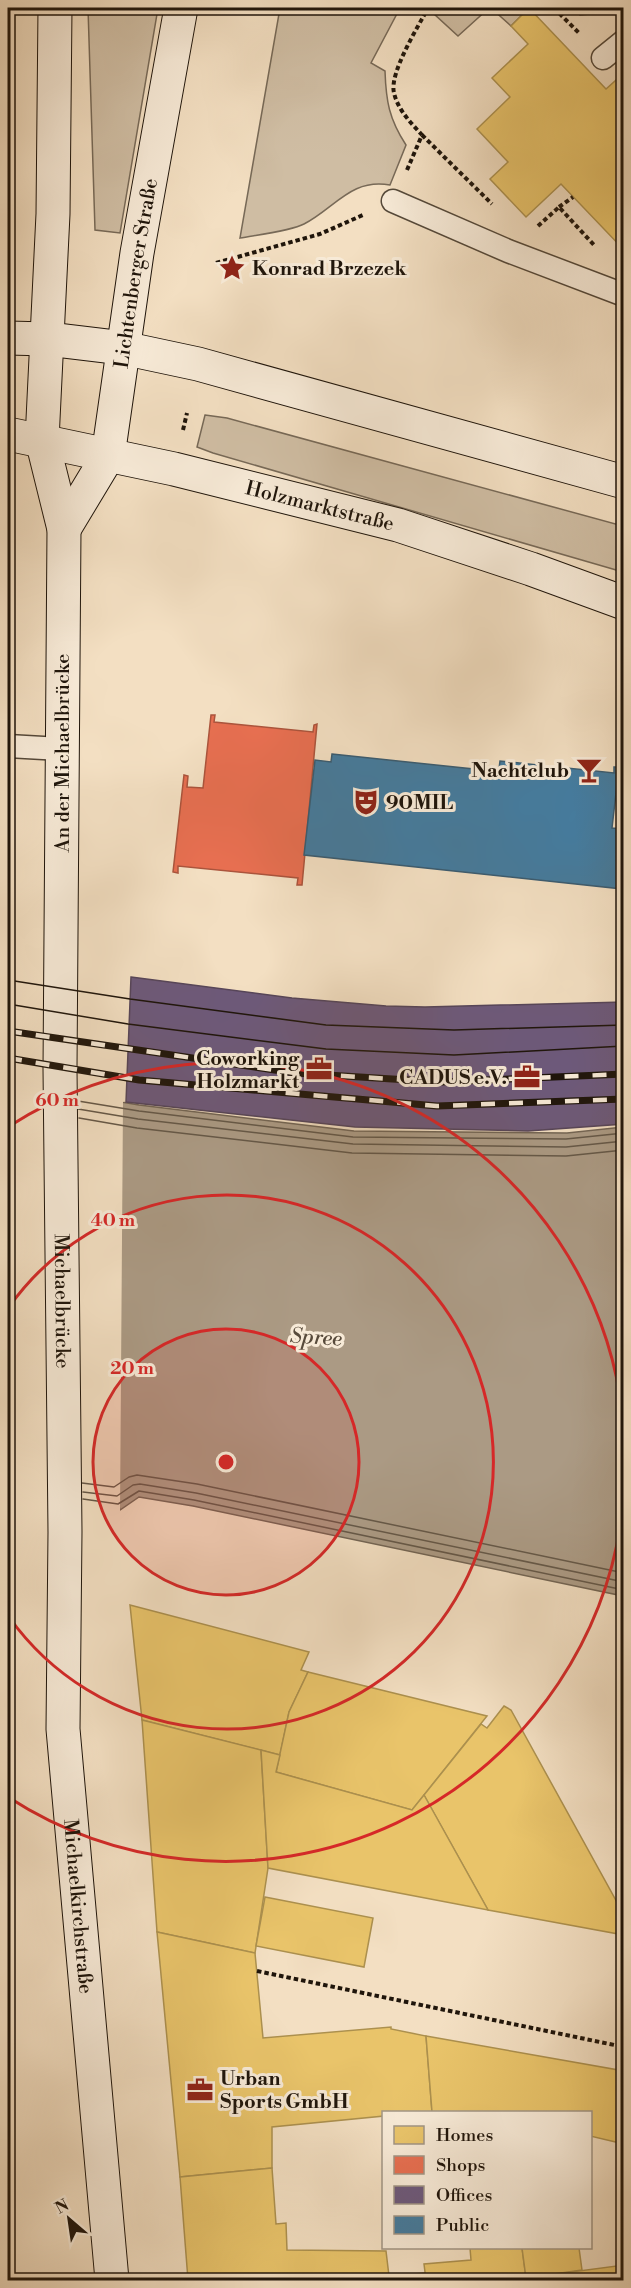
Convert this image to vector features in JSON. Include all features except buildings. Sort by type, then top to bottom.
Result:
[{"type":"main road","points":[[42,440],[53,214],[55,8]]},
{"type":"main road","name":"Lichtenberger Straße","points":[[64,529],[108,456],[137,253],[181,8]]},
{"type":"main road","points":[[8,338],[48,339],[123,348],[228,372],[624,482]]},
{"type":"main road","name":"Holzmarktstraße","points":[[8,435],[42,440],[174,469],[398,525],[624,603]]},
{"type":"main road","name":"An der Michaelbrücke","points":[[42,440],[64,529],[60,1069]]},
{"type":"main road","name":"Michaelbrücke","points":[[60,1069],[65,1532]]},
{"type":"main road","name":"Michaelkirchstraße","points":[[65,1532],[63,1730],[112,2280]]},
{"type":"lane","points":[[603,58],[624,41]]},
{"type":"lane","points":[[393,201],[507,251],[624,295]]},
{"type":"lane","points":[[8,746],[62,749]]},
{"type":"path","points":[[428,8],[398,65],[393,92],[402,112],[422,135],[494,206]]},
{"type":"path","points":[[216,263],[320,234],[393,201],[422,135]]},
{"type":"path","points":[[559,207],[573,197]]},
{"type":"path","points":[[181,440],[187,412]]},
{"type":"path","points":[[257,1971],[624,2047]]},
{"type":"shaded area","points":[[88,8],[158,8],[120,233],[95,230]]},
{"type":"shaded area","points":[[280,8],[400,8],[371,63],[385,71],[390,110],[406,145],[390,185],[376,184],[354,190],[304,224],[282,231],[240,238]]},
{"type":"shaded area","points":[[436,8],[489,8],[458,36],[433,13]]},
{"type":"shaded area","points":[[491,8],[529,8],[511,26]]},
{"type":"shaded area","points":[[574,8],[622,8],[611,12],[580,15]]},
{"type":"shaded area","points":[[205,415],[227,418],[623,526],[623,572],[197,447]]},
{"type":"water","name":"Spree","points":[[8,1083],[139,1105],[354,1131],[567,1133],[623,1127],[623,1596],[193,1506],[139,1497],[120,1510]]},
{"type":"pier","points":[[8,1080],[126,1100],[123,1102],[120,1513],[8,1498]]},
{"type":"tram line","points":[[8,980],[326,1025],[454,1030],[624,1025]]},
{"type":"tram line","points":[[8,1004],[128,1024],[326,1049],[454,1055],[624,1046]]},
{"type":"railway","points":[[8,1031],[295,1073],[441,1082],[624,1074]]},
{"type":"railway","points":[[8,1058],[139,1080],[437,1106],[624,1099]]},
{"type":"place","name":"Konrad Brzezek","points":[[232,268]]},
{"type":"place","name":"Nachtclub","points":[[589,770]]},
{"type":"place","name":"90MIL","points":[[366,802]]},
{"type":"place","name":"Coworking Holzmarkt","points":[[319,1069]]},
{"type":"place","name":"CADUS e.V.","points":[[527,1077]]},
{"type":"place","name":"Urban Sports GmbH","points":[[200,2090]]}]
